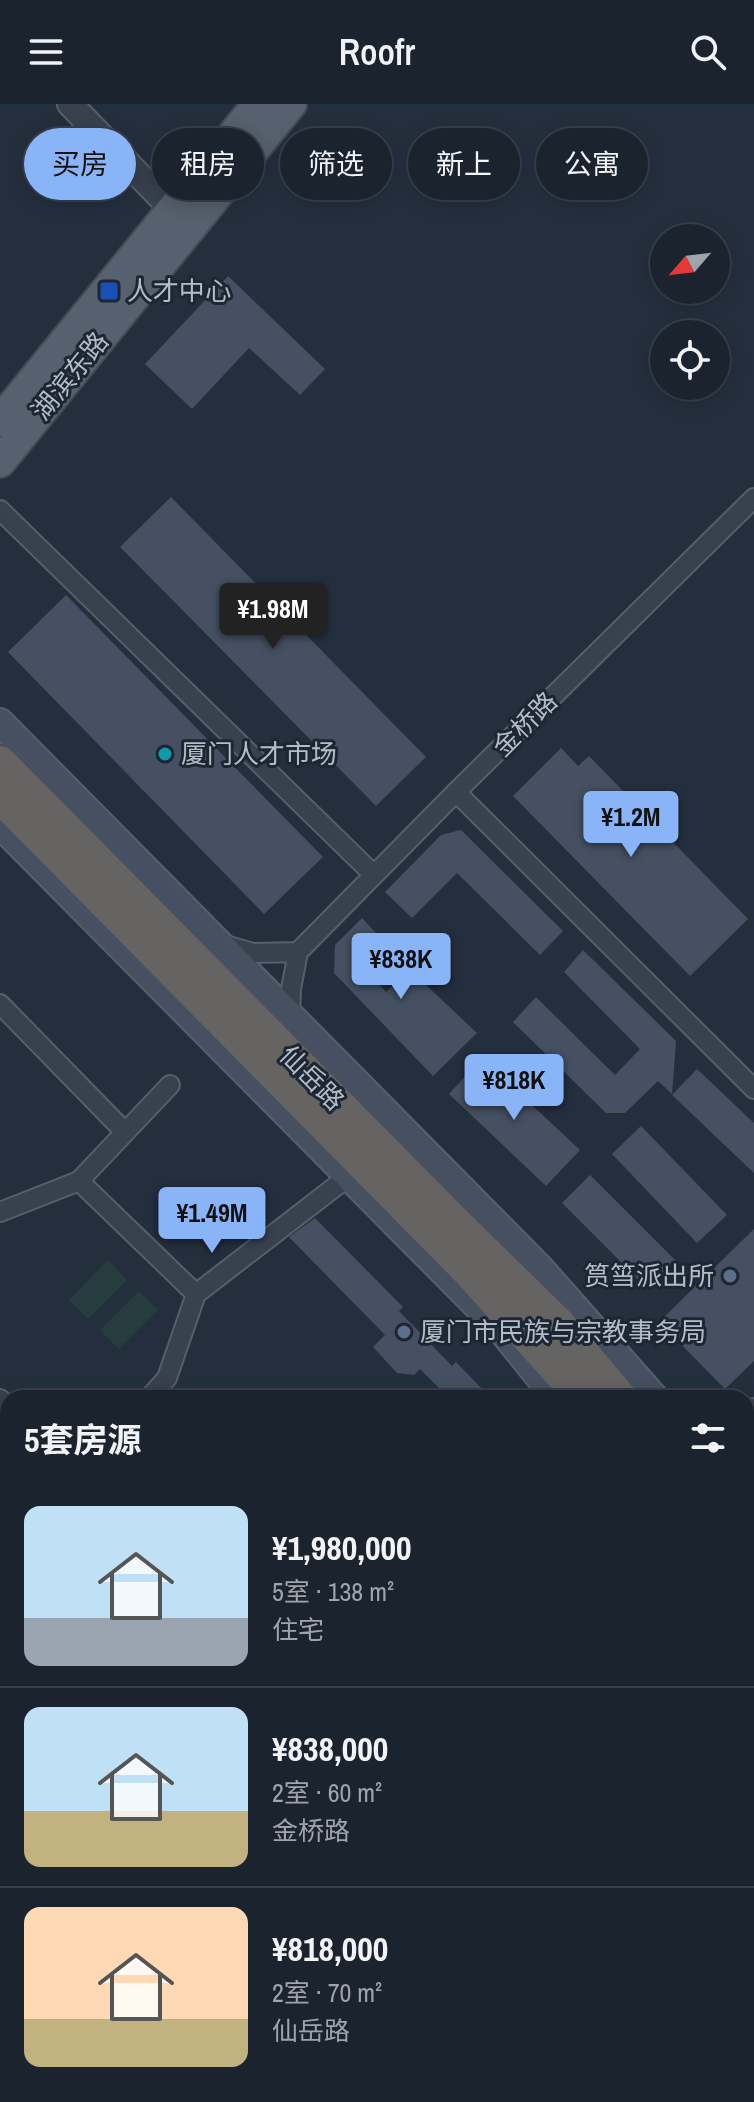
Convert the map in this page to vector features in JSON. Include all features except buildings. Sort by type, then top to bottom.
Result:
[{"type":"highway","name":"仙岳路","points":[[0,762],[558,1323],[614,1390]]},
{"type":"highway","name":"仙岳路","points":[[0,797],[470,1273],[568,1390]]},
{"type":"main road","name":"湖滨东路","points":[[0,421],[258,104]]},
{"type":"main road","name":"湖滨东路","points":[[0,462],[291,104]]},
{"type":"main road","points":[[0,722],[540,1268],[648,1390]]},
{"type":"main road","points":[[0,825],[502,1331],[567,1390]]},
{"type":"street","points":[[70,104],[172,209]]},
{"type":"street","name":"金桥路","points":[[298,952],[754,498]]},
{"type":"street","points":[[0,510],[374,875]]},
{"type":"street","points":[[456,792],[754,1089]]},
{"type":"street","points":[[216,942],[253,953],[298,952],[291,989],[290,1017]]},
{"type":"street","points":[[0,1004],[125,1132]]},
{"type":"street","points":[[0,1212],[79,1181],[170,1085]]},
{"type":"street","points":[[156,1390],[167,1378],[196,1294],[349,1176]]},
{"type":"street","points":[[79,1181],[196,1294]]},
{"type":"green space","points":[[108,1260],[127,1280],[88,1319],[69,1300]]},
{"type":"green space","points":[[139,1291],[158,1310],[119,1349],[100,1330]]},
{"type":"place","name":"人才中心","points":[[109,291]]},
{"type":"place","name":"厦门人才市场","points":[[165,754]]},
{"type":"place","name":"筼筜派出所","points":[[730,1276]]},
{"type":"place","name":"厦门市民族与宗教事务局","points":[[404,1332]]}]
